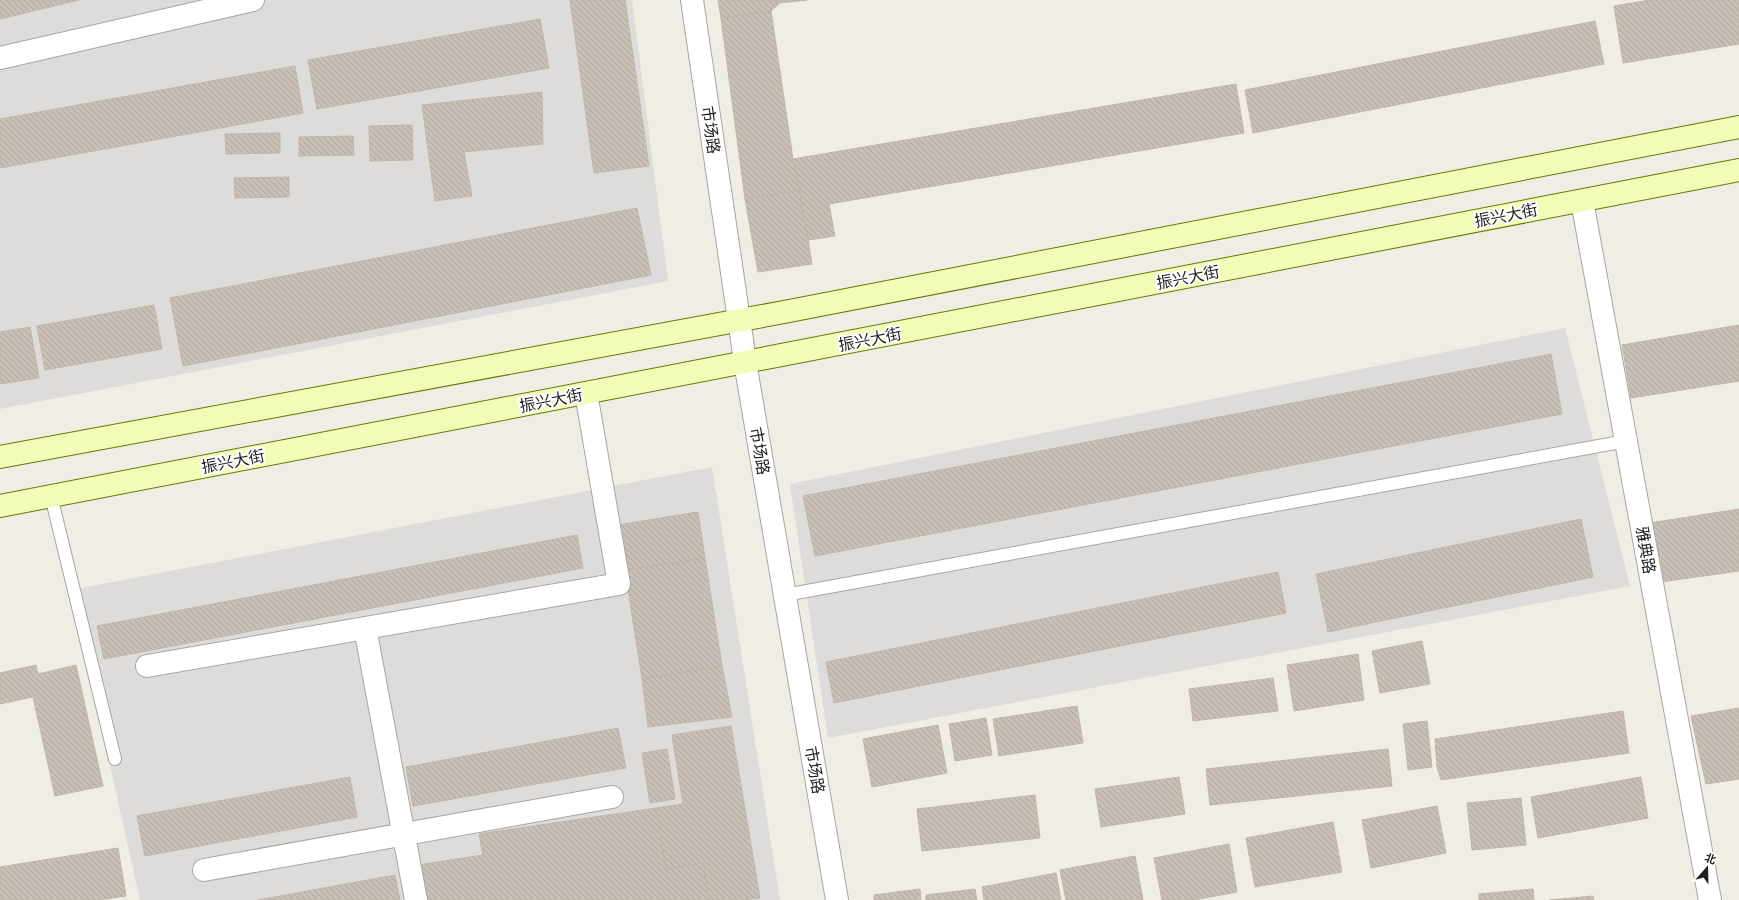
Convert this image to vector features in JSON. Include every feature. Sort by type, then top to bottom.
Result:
[{"type":"street","points":[[0,58],[253,0]]},
{"type":"street","name":"市场路","points":[[692,0],[745,363],[836,899]]},
{"type":"street","points":[[0,457],[739,320],[1739,127]]},
{"type":"street","name":"振兴大街","points":[[0,506],[1739,170]]},
{"type":"street","name":"雅典路","points":[[1582,201],[1710,900]]},
{"type":"street","points":[[147,666],[619,584],[586,393]]},
{"type":"street","points":[[365,628],[405,834],[416,900]]},
{"type":"street","points":[[204,870],[612,797]]},
{"type":"lane","points":[[785,595],[1626,441]]},
{"type":"lane","points":[[51,496],[115,759]]},
{"type":"shaded area","points":[[0,0],[632,0],[668,281],[0,409]]},
{"type":"shaded area","points":[[1565,328],[1630,586],[828,738],[790,484]]},
{"type":"shaded area","points":[[712,467],[780,900],[140,900],[71,590]]},
{"type":"building","points":[[0,0],[79,0],[0,19]]},
{"type":"building","points":[[570,0],[625,0],[649,166],[594,173]]},
{"type":"building","points":[[718,0],[780,0],[780,3],[771,11],[721,18]]},
{"type":"building","points":[[780,0],[807,0],[780,3]]},
{"type":"building","points":[[1650,0],[1739,0],[1739,44],[1623,63],[1614,6]]},
{"type":"building","points":[[771,11],[793,159],[800,190],[745,199],[721,18]]},
{"type":"building","points":[[540,19],[549,68],[317,109],[308,60]]},
{"type":"building","points":[[1595,21],[1604,64],[1253,133],[1245,90]]},
{"type":"building","points":[[295,66],[303,113],[0,168],[0,119]]},
{"type":"building","points":[[1236,84],[1244,133],[829,204],[835,236],[808,240],[793,159]]},
{"type":"building","points":[[542,92],[543,144],[464,152],[472,196],[435,201],[422,105]]},
{"type":"building","points":[[412,125],[413,160],[370,161],[369,126]]},
{"type":"building","points":[[280,133],[280,153],[226,154],[225,134]]},
{"type":"building","points":[[353,136],[354,155],[299,156],[299,137]]},
{"type":"building","points":[[289,177],[289,197],[235,198],[234,178]]},
{"type":"building","points":[[800,190],[812,264],[758,272],[745,199]]},
{"type":"building","points":[[637,208],[651,275],[183,366],[170,298]]},
{"type":"building","points":[[154,305],[162,349],[45,370],[37,326]]},
{"type":"building","points":[[1739,325],[1739,381],[1631,398],[1622,345]]},
{"type":"building","points":[[30,327],[39,378],[0,384],[0,332]]},
{"type":"building","points":[[1551,354],[1562,414],[815,556],[803,496]]},
{"type":"building","points":[[1739,509],[1739,571],[1661,582],[1650,523]]},
{"type":"building","points":[[698,512],[705,558],[625,570],[618,525]]},
{"type":"building","points":[[1581,519],[1593,577],[1328,632],[1316,574]]},
{"type":"building","points":[[577,535],[583,568],[104,659],[97,626]]},
{"type":"building","points":[[705,558],[722,666],[642,679],[625,570]]},
{"type":"building","points":[[1278,572],[1286,613],[834,703],[826,662]]},
{"type":"building","points":[[1422,641],[1430,684],[1380,693],[1372,651]]},
{"type":"building","points":[[1358,654],[1364,700],[1294,711],[1287,665]]},
{"type":"building","points":[[36,665],[38,674],[76,665],[103,786],[55,796],[33,697],[0,704],[0,673]]},
{"type":"building","points":[[722,666],[732,717],[648,727],[642,679]]},
{"type":"building","points":[[1273,678],[1278,711],[1193,721],[1189,689]]},
{"type":"building","points":[[1077,706],[1083,743],[999,756],[993,719]]},
{"type":"building","points":[[1739,708],[1739,779],[1706,784],[1691,716]]},
{"type":"building","points":[[1623,711],[1629,753],[1441,780],[1437,767],[1435,739]]},
{"type":"building","points":[[986,718],[992,755],[955,761],[949,724]]},
{"type":"building","points":[[1427,721],[1432,767],[1408,770],[1403,724]]},
{"type":"building","points":[[938,725],[947,773],[872,787],[863,739]]},
{"type":"building","points":[[731,726],[760,898],[743,900],[709,900],[703,863],[666,869],[656,808],[683,804],[672,735]]},
{"type":"building","points":[[618,728],[626,768],[413,806],[406,767]]},
{"type":"building","points":[[667,749],[675,799],[650,803],[642,753]]},
{"type":"building","points":[[1388,749],[1392,786],[1210,805],[1206,769]]},
{"type":"building","points":[[350,777],[357,817],[145,856],[137,816]]},
{"type":"building","points":[[1179,777],[1185,814],[1101,827],[1095,789]]},
{"type":"building","points":[[1641,777],[1648,818],[1538,838],[1531,797]]},
{"type":"building","points":[[1035,795],[1040,838],[922,851],[917,809]]},
{"type":"building","points":[[1521,798],[1526,845],[1472,850],[1467,803]]},
{"type":"building","points":[[1437,806],[1446,853],[1371,868],[1362,820]]},
{"type":"building","points":[[656,808],[666,869],[703,863],[709,900],[424,900],[418,865],[483,855],[479,834]]},
{"type":"building","points":[[1333,822],[1342,872],[1255,887],[1246,838]]},
{"type":"building","points":[[1229,844],[1237,892],[1194,900],[1162,900],[1154,858]]},
{"type":"building","points":[[118,848],[126,896],[99,900],[0,900],[0,867]]},
{"type":"building","points":[[1135,856],[1143,900],[1066,900],[1060,870]]},
{"type":"building","points":[[1056,873],[1061,900],[984,900],[982,887]]},
{"type":"building","points":[[395,875],[400,900],[258,900]]},
{"type":"building","points":[[920,889],[921,900],[874,900],[874,895]]},
{"type":"building","points":[[975,889],[977,900],[926,900],[926,895]]},
{"type":"building","points":[[1533,889],[1534,900],[1479,900],[1479,894]]},
{"type":"building","points":[[1593,896],[1594,900],[1550,900]]}]
